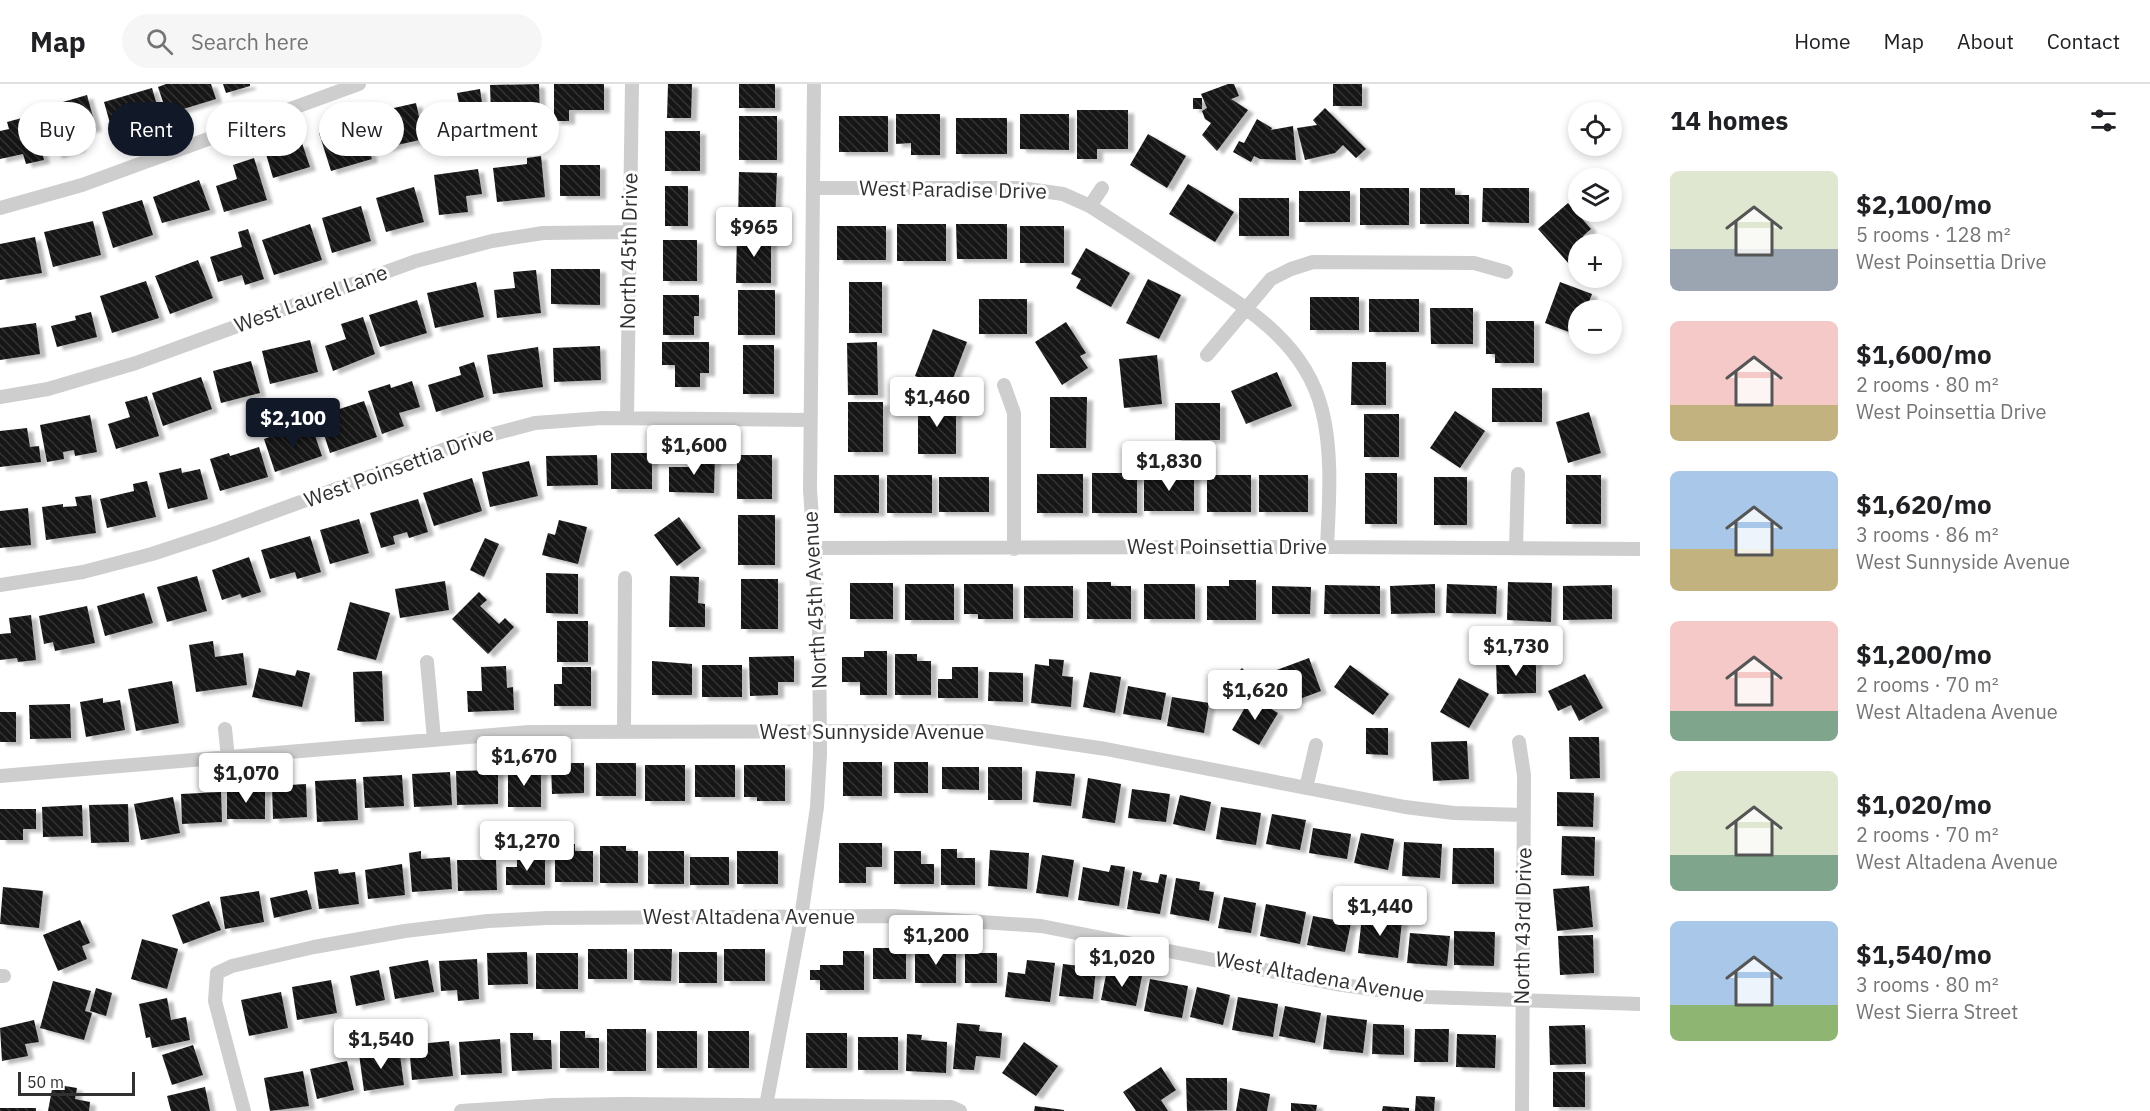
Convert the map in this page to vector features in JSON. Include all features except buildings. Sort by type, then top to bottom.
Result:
[{"type":"street","points":[[0,208],[82,185],[359,84]]},
{"type":"street","name":"North 45th Drive","points":[[627,418],[632,84]]},
{"type":"street","name":"North 45th Avenue","points":[[766,1108],[801,918],[817,807],[820,732],[819,616],[810,490],[814,84]]},
{"type":"street","name":"West Paradise Drive","points":[[813,188],[1021,188],[1063,194],[1090,206],[1246,308],[1283,339],[1300,360],[1322,409],[1327,440],[1327,547]]},
{"type":"street","points":[[1090,206],[1102,188]]},
{"type":"street","name":"West Laurel Lane","points":[[0,397],[48,389],[136,363],[416,261],[451,251],[543,233],[628,232]]},
{"type":"street","points":[[1207,355],[1271,279],[1291,268],[1313,262],[1474,263],[1506,272]]},
{"type":"street","points":[[1004,385],[1014,413],[1014,549]]},
{"type":"street","name":"West Poinsettia Drive","points":[[0,585],[83,572],[163,550],[503,430],[553,421],[627,418],[810,420]]},
{"type":"street","points":[[1516,548],[1518,474]]},
{"type":"street","name":"West Poinsettia Drive","points":[[814,548],[1640,549]]},
{"type":"street","points":[[624,730],[625,578]]},
{"type":"street","points":[[427,662],[434,740]]},
{"type":"street","points":[[225,729],[228,758]]},
{"type":"street","name":"West Sunnyside Avenue","points":[[0,777],[529,732],[984,731],[1106,749],[1405,807],[1454,813],[1524,815]]},
{"type":"street","name":"North 43rd Drive","points":[[1519,742],[1524,776],[1522,1111]]},
{"type":"street","points":[[1306,788],[1316,746]]},
{"type":"street","name":"West Altadena Avenue","points":[[244,1111],[215,1001],[218,973],[232,966],[314,947],[405,931],[488,921],[570,917],[904,916],[1041,926],[1374,991],[1427,997],[1522,1002],[1640,1004]]},
{"type":"street","points":[[461,1111],[554,1105],[766,1108],[951,1107],[960,1111]]}]
